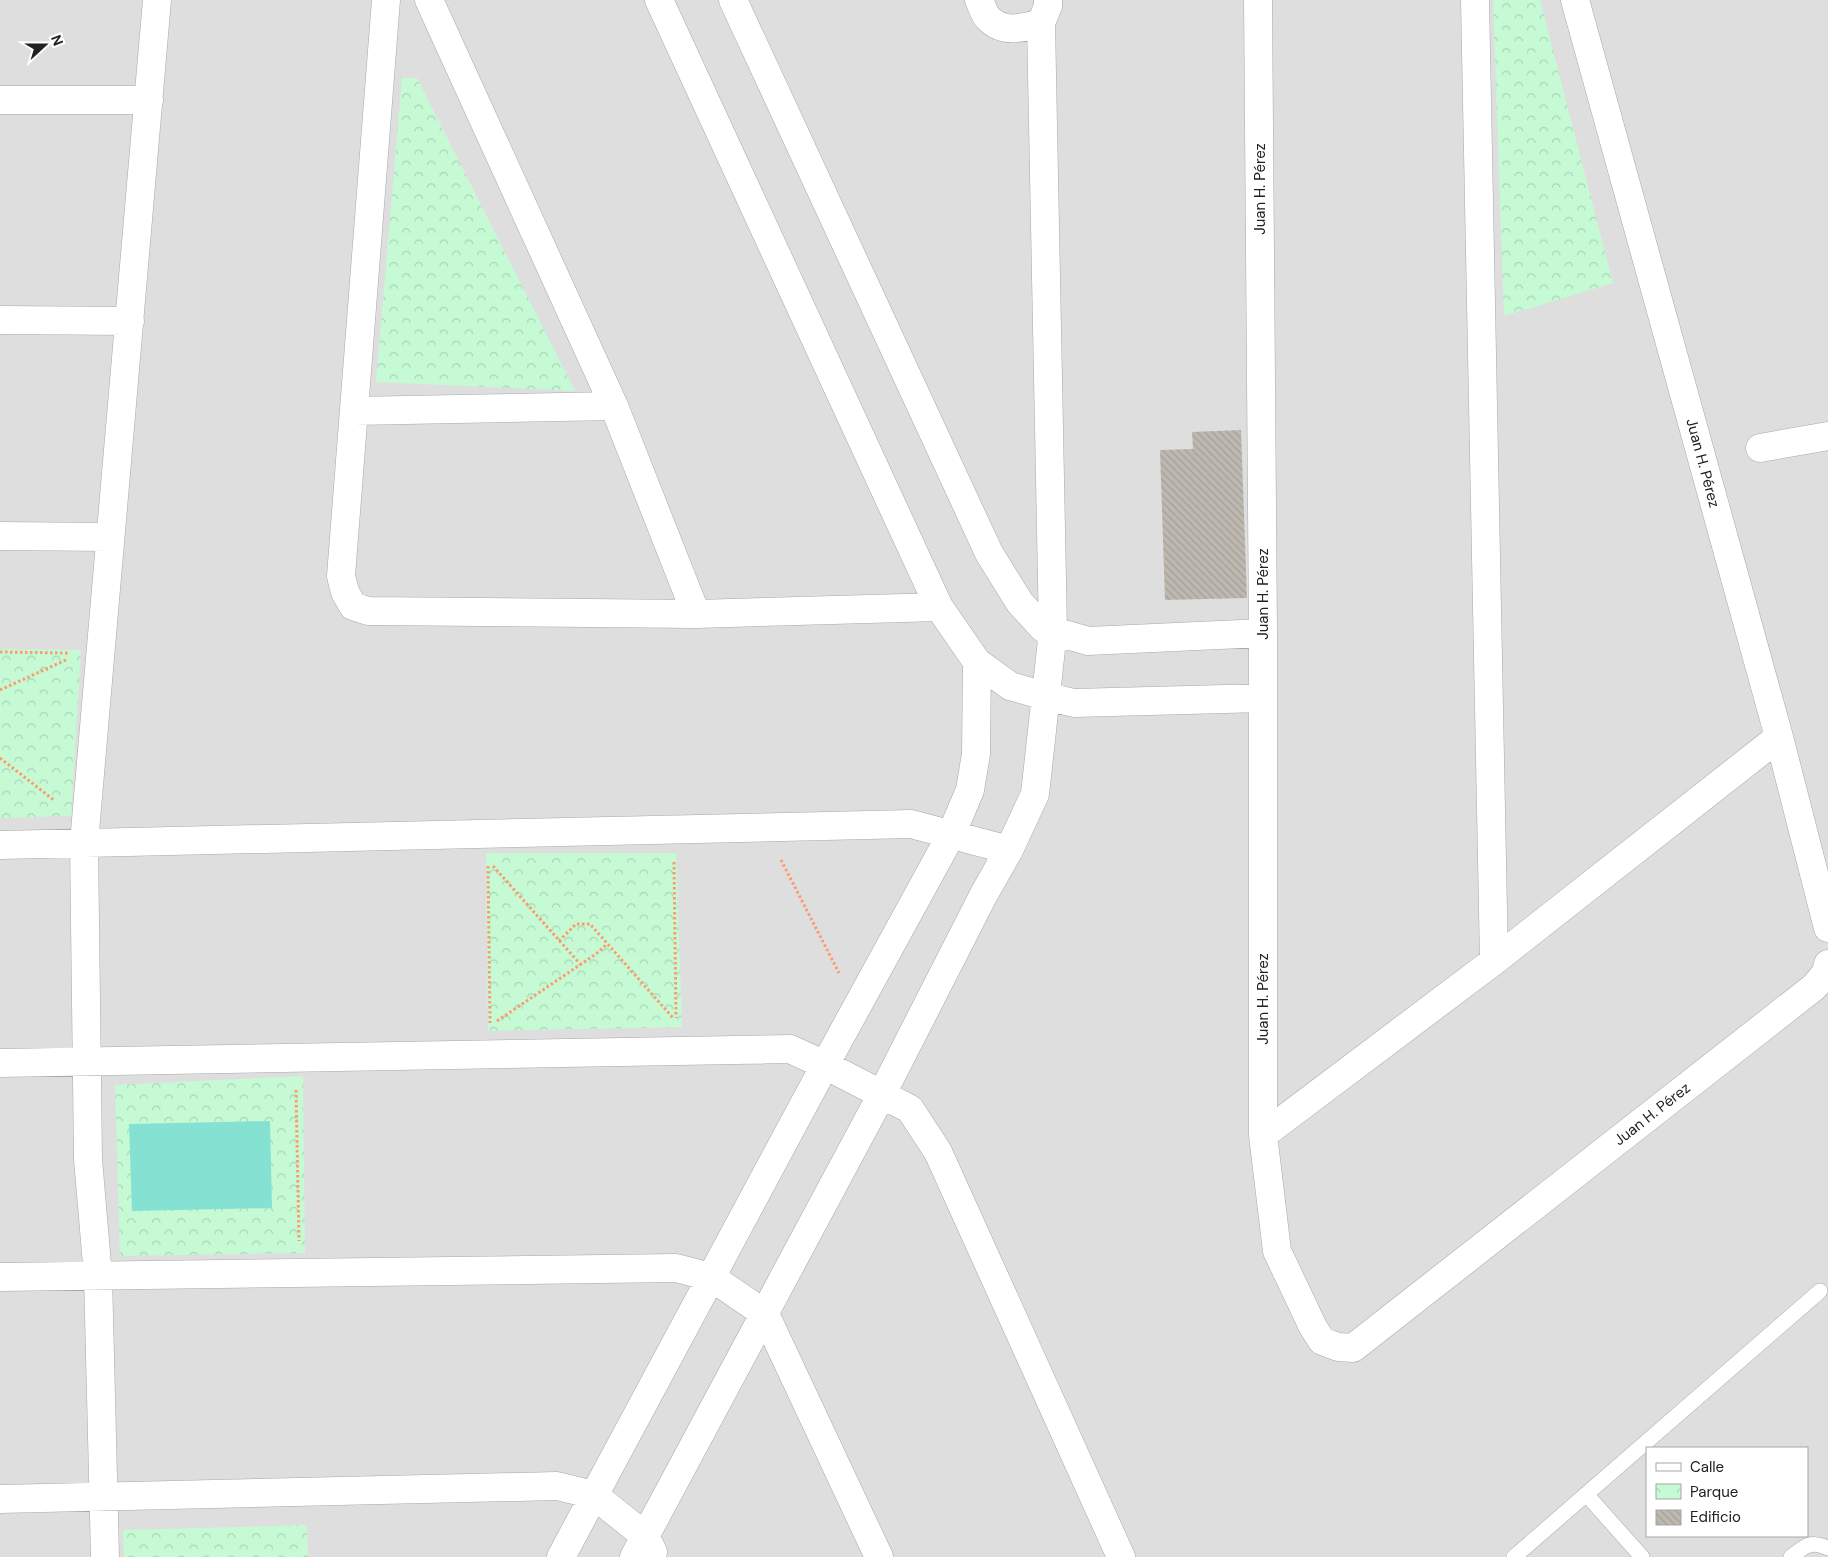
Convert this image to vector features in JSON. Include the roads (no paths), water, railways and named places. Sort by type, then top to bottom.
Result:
[{"type":"street","points":[[105,1557],[98,1276],[88,1158],[84,843],[158,0]]},
{"type":"street","points":[[386,0],[341,576],[345,592],[353,606],[368,611],[696,614],[939,607]]},
{"type":"street","points":[[429,0],[614,406],[696,614]]},
{"type":"street","points":[[659,0],[939,607],[977,662],[1010,686],[1074,703],[1263,698]]},
{"type":"street","points":[[732,0],[989,553],[1020,602],[1042,628],[1088,641],[1263,634]]},
{"type":"street","points":[[979,0],[987,17],[1000,27],[1021,29],[1045,12]]},
{"type":"street","name":"Juan H. Pérez","points":[[1258,0],[1263,634],[1263,1135],[1277,1252],[1313,1327],[1322,1341],[1338,1347],[1353,1348],[1814,988],[1826,973],[1828,964]]},
{"type":"street","points":[[1475,0],[1494,961]]},
{"type":"street","name":"Juan H. Pérez","points":[[1575,0],[1779,737],[1828,928]]},
{"type":"street","points":[[0,1499],[557,1486],[594,1495],[645,1550],[764,1314],[882,1094],[984,894],[1009,850],[1035,794],[1053,631],[1045,12]]},
{"type":"street","points":[[0,100],[149,100]]},
{"type":"street","points":[[0,320],[130,321]]},
{"type":"street","points":[[354,411],[614,406]]},
{"type":"street","points":[[1760,448],[1828,436]]},
{"type":"street","points":[[0,536],[110,537]]},
{"type":"street","points":[[561,1557],[951,834],[970,790],[976,754],[977,662]]},
{"type":"street","points":[[1263,1135],[1494,961],[1779,737]]},
{"type":"street","points":[[0,845],[911,824],[1009,850]]},
{"type":"street","points":[[0,1063],[790,1048],[910,1109],[938,1152],[1121,1557]]},
{"type":"street","points":[[0,1277],[676,1268],[711,1277],[764,1314],[879,1557]]},
{"type":"lane","points":[[1514,1557],[1820,1291]]},
{"type":"lane","points":[[1586,1494],[1642,1557]]},
{"type":"lane","points":[[1791,1557],[1807,1544],[1819,1544],[1828,1548]]}]
